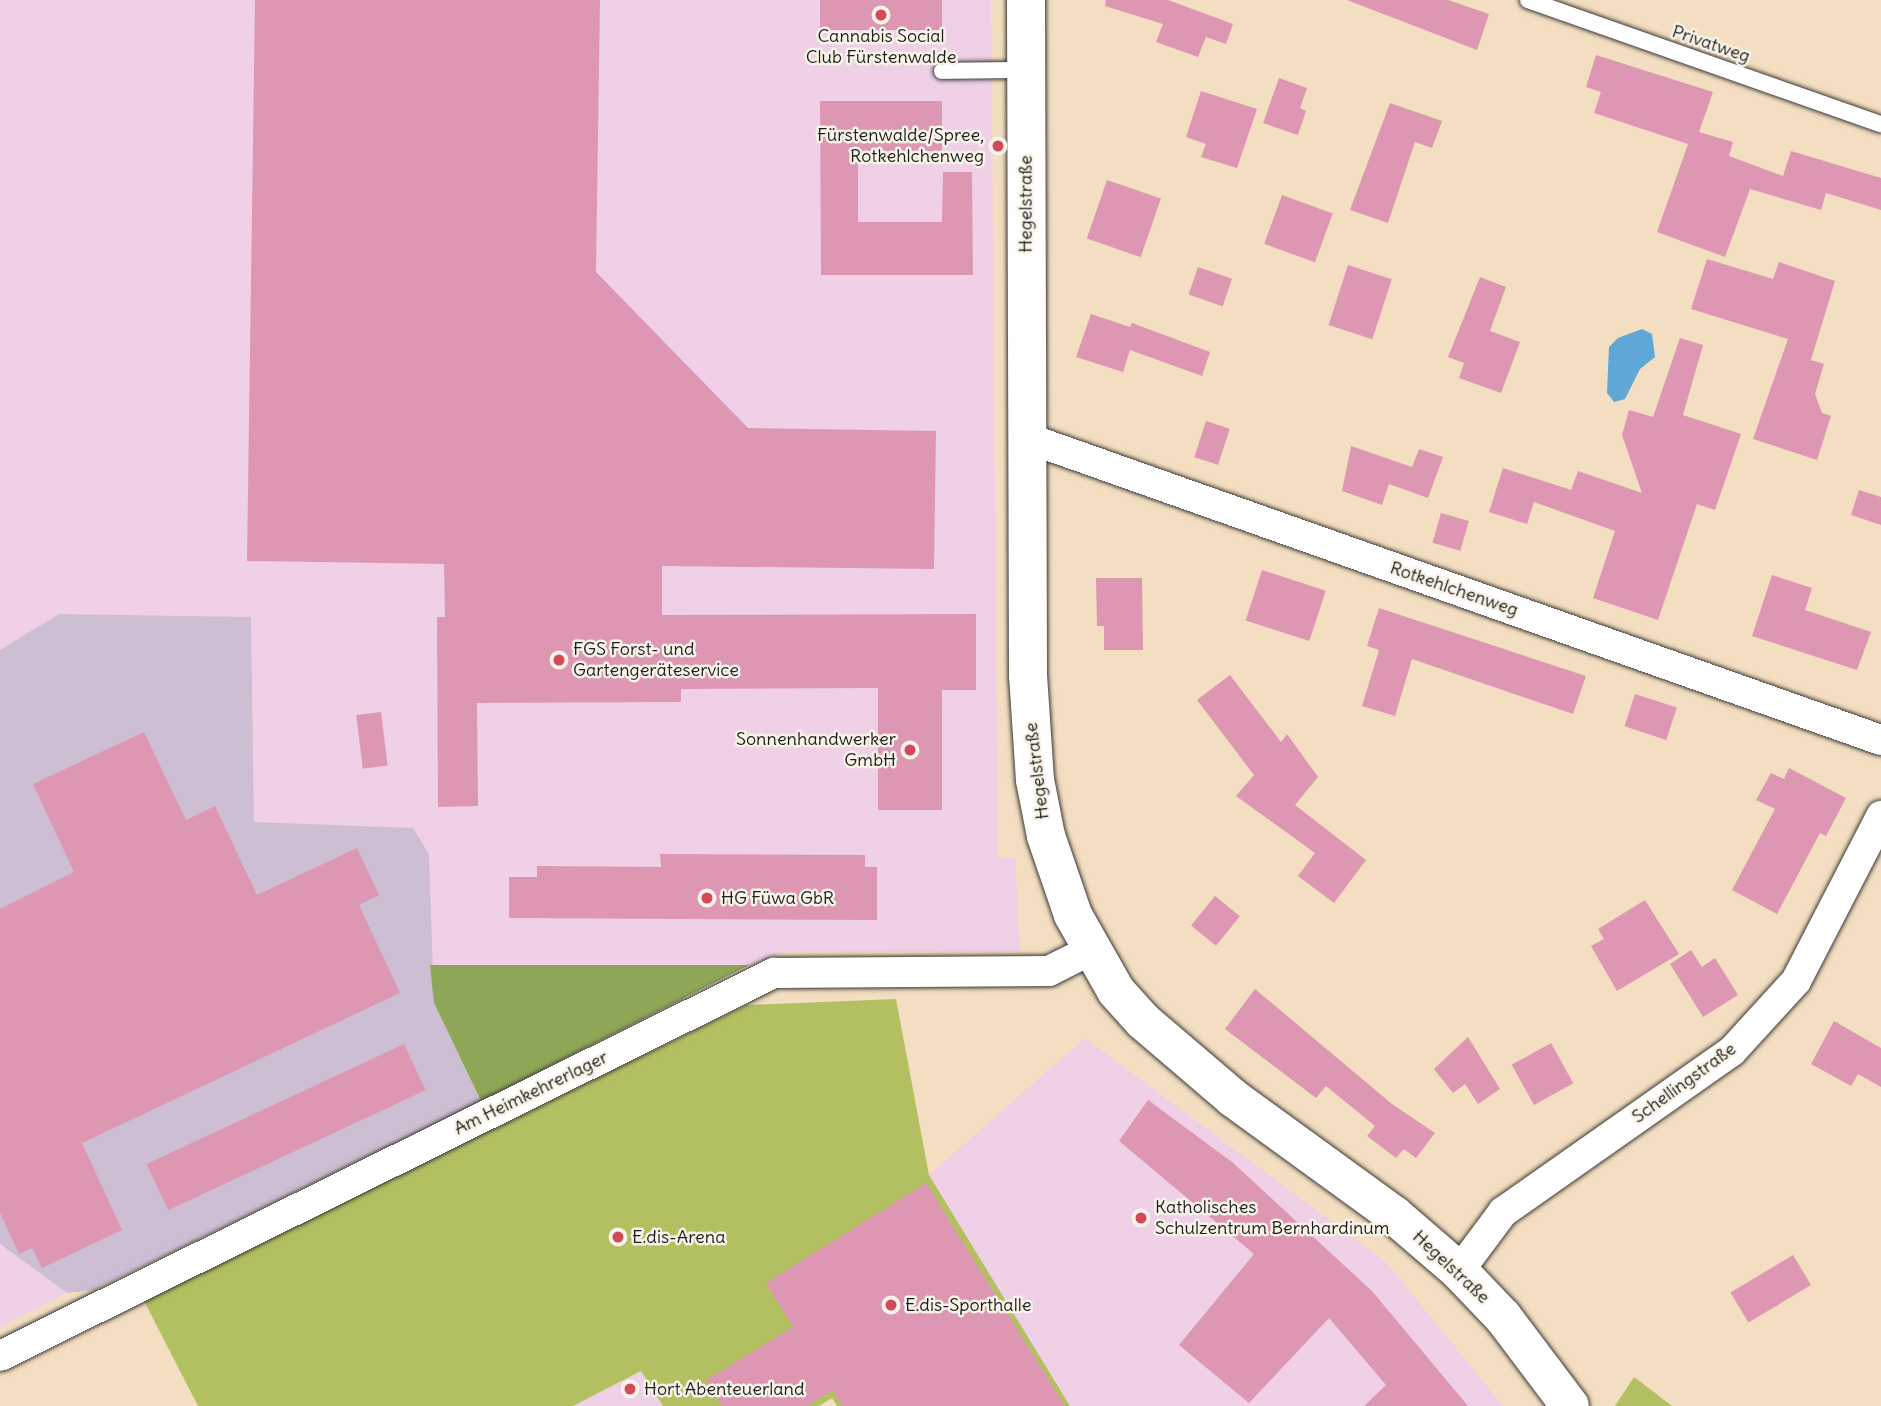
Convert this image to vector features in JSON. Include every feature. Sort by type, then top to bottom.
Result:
[{"type":"main road","name":"Hegelstraße","points":[[1026,0],[1028,675],[1035,780],[1046,836],[1073,915],[1116,991],[1143,1021],[1233,1098],[1394,1215],[1459,1271],[1503,1317],[1570,1406]]},
{"type":"street","name":"Rotkehlchenweg","points":[[1027,438],[1881,740]]},
{"type":"street","name":"Schellingstraße","points":[[1459,1271],[1503,1212],[1741,1041],[1796,981],[1881,816]]},
{"type":"street","name":"Am Heimkehrerlager","points":[[0,1356],[774,973],[1049,971],[1091,950]]},
{"type":"lane","name":"Privatweg","points":[[1528,0],[1881,124]]},
{"type":"lane","points":[[942,71],[1027,70]]},
{"type":"shaded area","points":[[0,0],[991,0],[998,857],[1015,858],[1020,952],[785,952],[749,965],[430,965],[429,854],[413,828],[254,823],[251,617],[59,614],[0,650]]},
{"type":"shaded area","points":[[59,614],[251,617],[254,822],[413,828],[429,854],[434,1003],[481,1101],[94,1290],[67,1293],[0,1244],[0,650]]},
{"type":"shaded area","name":"Katholisches Schulzentrum Bernhardinum","points":[[1085,1038],[1386,1262],[1503,1406],[1070,1406],[929,1175]]},
{"type":"shaded area","points":[[0,1244],[67,1293],[0,1327]]},
{"type":"shaded area","name":"Hort Abenteuerland","points":[[642,1371],[663,1406],[573,1406]]},
{"type":"green space","points":[[430,965],[749,965],[481,1101],[434,1003]]},
{"type":"green space","name":"E.dis-Arena","points":[[896,999],[929,1175],[1070,1406],[837,1406],[832,1398],[819,1406],[663,1406],[641,1371],[573,1406],[198,1406],[143,1299],[747,1005]]},
{"type":"green space","points":[[1634,1377],[1672,1406],[1615,1406]]},
{"type":"water","points":[[1642,329],[1652,334],[1655,357],[1640,369],[1625,399],[1614,402],[1607,393],[1609,347],[1618,338]]},
{"type":"building","points":[[255,0],[600,0],[596,272],[748,428],[936,431],[934,569],[662,566],[662,615],[976,614],[976,690],[942,690],[942,810],[878,810],[878,688],[681,689],[681,702],[477,703],[478,806],[438,807],[437,617],[445,617],[444,564],[247,561]]},
{"type":"building","name":"Cannabis Social Club Fürstenwalde","points":[[820,0],[942,0],[942,30],[820,30]]},
{"type":"building","points":[[1106,0],[1168,0],[1233,24],[1226,44],[1206,37],[1198,57],[1156,42],[1163,24],[1105,6]]},
{"type":"building","points":[[1347,0],[1448,0],[1489,14],[1477,50]]},
{"type":"building","points":[[1596,55],[1713,92],[1699,132],[1733,142],[1729,156],[1783,176],[1791,151],[1881,178],[1881,210],[1826,193],[1821,210],[1750,189],[1725,257],[1657,232],[1688,144],[1594,113],[1601,92],[1586,87]]},
{"type":"building","points":[[1279,78],[1307,88],[1300,108],[1306,111],[1298,135],[1263,123]]},
{"type":"building","points":[[1201,91],[1257,109],[1237,168],[1201,157],[1206,144],[1186,137]]},
{"type":"building","points":[[820,101],[942,101],[942,151],[858,151],[858,222],[942,222],[943,172],[972,172],[973,275],[821,275]]},
{"type":"building","points":[[1390,103],[1442,121],[1432,148],[1415,142],[1388,223],[1350,210]]},
{"type":"building","points":[[1107,180],[1161,199],[1141,257],[1087,239]]},
{"type":"building","points":[[1282,195],[1333,213],[1315,262],[1264,244]]},
{"type":"building","points":[[1707,259],[1773,279],[1779,262],[1835,281],[1811,360],[1824,364],[1815,394],[1822,413],[1831,416],[1817,460],[1753,439],[1788,339],[1691,309]]},
{"type":"building","points":[[1348,265],[1392,279],[1372,339],[1329,325]]},
{"type":"building","points":[[1198,267],[1232,279],[1223,306],[1189,294]]},
{"type":"building","points":[[1480,277],[1506,287],[1490,331],[1520,342],[1501,393],[1459,378],[1464,363],[1448,357]]},
{"type":"building","points":[[1091,314],[1130,327],[1132,323],[1210,352],[1202,376],[1130,350],[1123,372],[1076,357]]},
{"type":"building","points":[[1680,338],[1703,345],[1683,415],[1741,434],[1715,510],[1697,504],[1658,620],[1593,598],[1615,531],[1534,502],[1527,524],[1489,512],[1503,468],[1571,490],[1578,471],[1642,493],[1622,435],[1629,410],[1653,417]]},
{"type":"building","points":[[1206,421],[1230,429],[1218,465],[1194,457]]},
{"type":"building","points":[[1351,446],[1412,467],[1419,449],[1443,457],[1428,498],[1389,484],[1382,505],[1342,491]]},
{"type":"building","points":[[1859,490],[1881,497],[1881,525],[1851,515]]},
{"type":"building","points":[[1441,513],[1469,521],[1460,551],[1432,543]]},
{"type":"building","points":[[1262,570],[1326,591],[1309,641],[1246,620]]},
{"type":"building","points":[[1772,575],[1812,588],[1805,610],[1871,632],[1857,670],[1752,636]]},
{"type":"building","points":[[1096,578],[1142,578],[1143,650],[1104,650],[1104,626],[1097,626]]},
{"type":"building","points":[[1379,608],[1586,676],[1573,714],[1412,659],[1395,716],[1362,706],[1379,650],[1367,646]]},
{"type":"building","points":[[1230,675],[1281,742],[1287,734],[1318,777],[1295,805],[1366,860],[1334,903],[1298,876],[1315,853],[1236,796],[1254,775],[1197,700]]},
{"type":"building","points":[[1635,694],[1677,708],[1666,740],[1624,726]]},
{"type":"building","points":[[381,712],[388,766],[363,769],[356,715]]},
{"type":"building","points":[[144,732],[186,820],[215,806],[257,895],[357,848],[379,895],[359,905],[400,993],[82,1143],[122,1230],[42,1268],[32,1248],[19,1254],[0,1213],[0,909],[74,872],[33,784]]},
{"type":"building","points":[[1789,768],[1846,798],[1826,836],[1820,833],[1777,914],[1732,890],[1775,809],[1756,800],[1771,773],[1784,779]]},
{"type":"building","name":"HG Füwa GbR","points":[[660,854],[865,855],[865,867],[877,867],[877,920],[509,918],[509,877],[537,877],[537,866],[661,867]]},
{"type":"building","points":[[1215,896],[1240,916],[1216,946],[1191,926]]},
{"type":"building","points":[[1645,900],[1679,954],[1617,991],[1591,946],[1604,939],[1598,929]]},
{"type":"building","points":[[1691,950],[1702,967],[1715,958],[1738,995],[1703,1017],[1670,964]]},
{"type":"building","points":[[1255,989],[1392,1104],[1435,1133],[1416,1158],[1404,1149],[1396,1158],[1367,1136],[1375,1126],[1326,1086],[1316,1098],[1225,1029]]},
{"type":"building","points":[[1834,1021],[1881,1048],[1881,1087],[1858,1074],[1851,1086],[1811,1064]]},
{"type":"building","points":[[1468,1037],[1500,1089],[1478,1104],[1465,1084],[1453,1093],[1434,1069]]},
{"type":"building","points":[[1551,1043],[1573,1083],[1534,1105],[1512,1065]]},
{"type":"building","points":[[404,1044],[426,1090],[168,1210],[147,1164]]},
{"type":"building","points":[[1148,1100],[1232,1162],[1372,1291],[1468,1406],[1364,1406],[1386,1385],[1329,1318],[1249,1403],[1179,1345],[1254,1254],[1119,1141]]},
{"type":"building","name":"E.dis-Sporthalle","points":[[926,1183],[1065,1406],[842,1406],[833,1390],[807,1406],[722,1406],[706,1380],[793,1327],[766,1283]]},
{"type":"building","points":[[1793,1255],[1811,1285],[1748,1323],[1730,1293]]},
{"type":"place","name":"Cannabis Social Club Fürstenwalde","points":[[881,15]]},
{"type":"place","name":"Fürstenwalde/Spree, Rotkehlchenweg","points":[[998,146]]},
{"type":"place","name":"FGS Forst- und Gartengeräteservice","points":[[559,660]]},
{"type":"place","name":"Sonnenhandwerker GmbH","points":[[910,750]]},
{"type":"place","name":"HG Füwa GbR","points":[[707,898]]},
{"type":"place","name":"Katholisches Schulzentrum Bernhardinum","points":[[1141,1218]]},
{"type":"place","name":"E.dis-Arena","points":[[618,1237]]},
{"type":"place","name":"E.dis-Sporthalle","points":[[891,1305]]},
{"type":"place","name":"Hort Abenteuerland","points":[[630,1389]]}]
